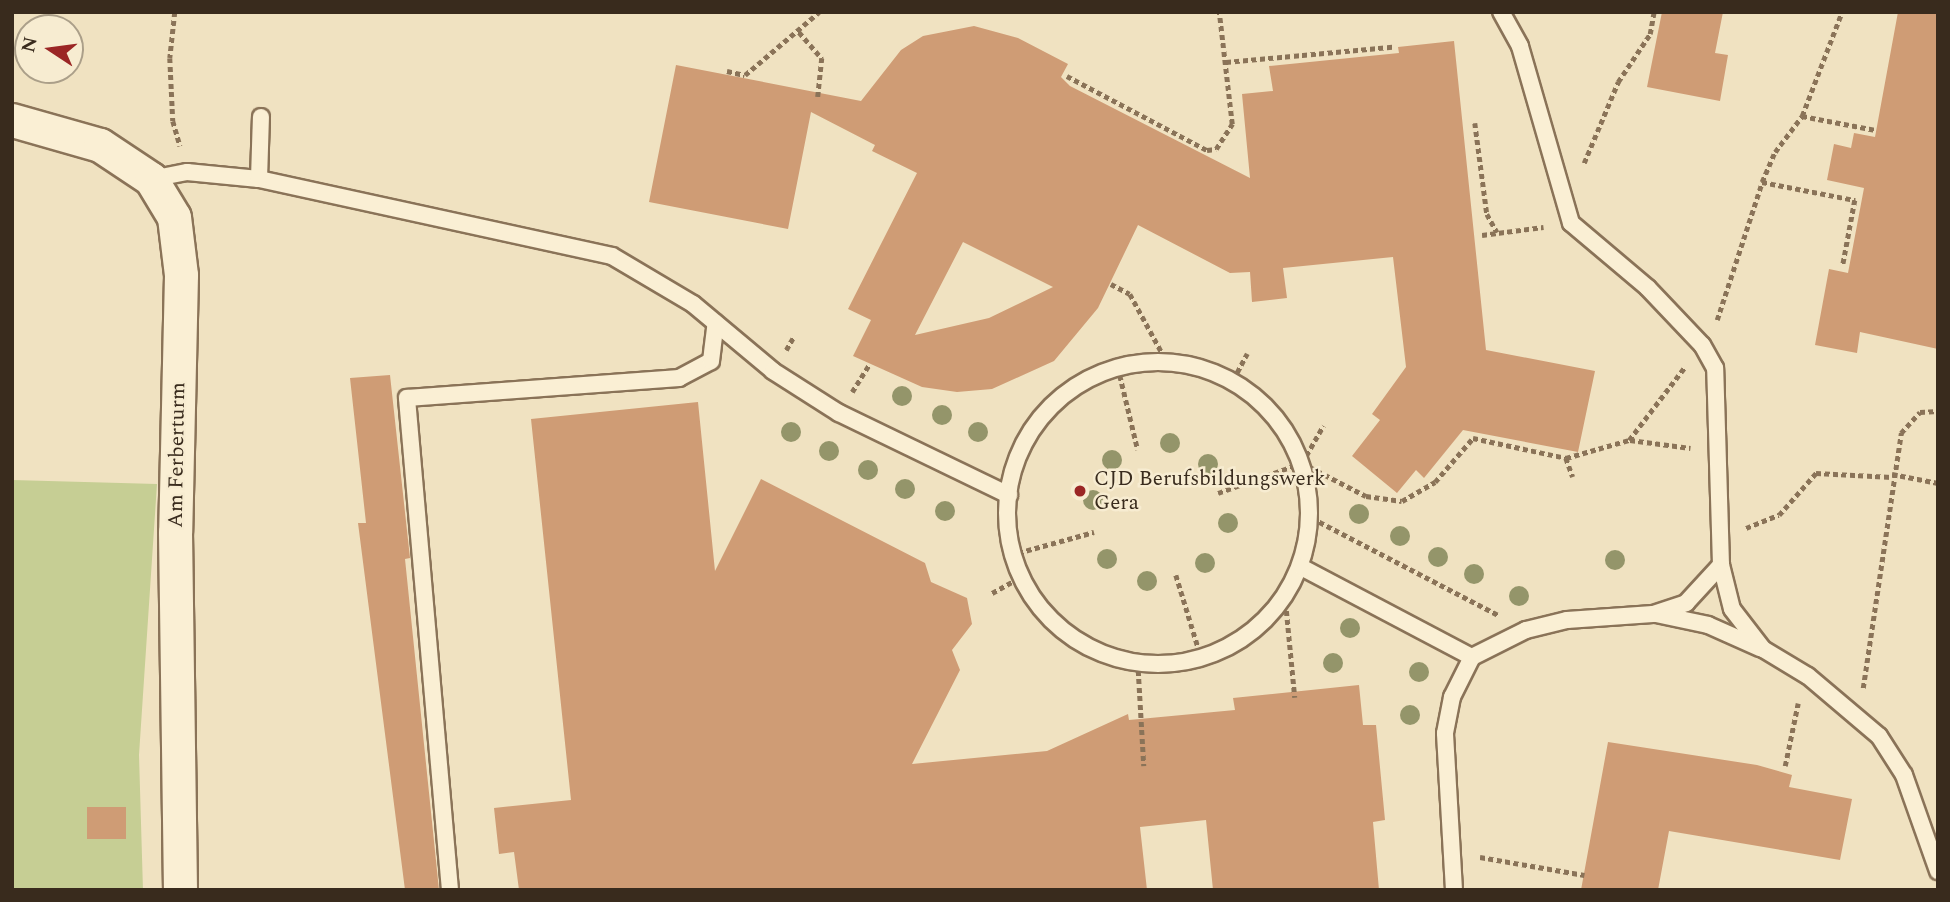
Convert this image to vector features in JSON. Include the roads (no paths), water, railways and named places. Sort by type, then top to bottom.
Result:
[{"type":"street","name":"Am Ferberturm","points":[[12,120],[100,145],[151,179],[174,217],[181,275],[175,532],[180,890]]},
{"type":"lane","points":[[1501,12],[1520,46],[1571,223],[1648,288],[1702,345],[1715,368],[1721,452],[1721,565],[1732,609],[1763,649]]},
{"type":"lane","points":[[259,179],[261,117]]},
{"type":"lane","points":[[151,179],[187,172],[259,179],[612,256],[693,303],[773,371],[839,413],[1009,495]]},
{"type":"lane","points":[[450,890],[407,398],[679,378],[711,361],[716,323]]},
{"type":"lane","points":[[1167,360],[1233,380],[1274,414],[1302,463],[1312,518],[1301,566],[1285,594],[1238,643],[1184,664],[1116,661],[1054,626],[1019,578],[1010,555],[1009,495],[1008,481],[1031,428],[1061,395],[1118,366],[1167,360]]},
{"type":"lane","points":[[1653,614],[1686,603],[1721,565]]},
{"type":"lane","points":[[1301,566],[1472,657]]},
{"type":"lane","points":[[1454,890],[1445,733],[1452,696],[1472,657],[1527,630],[1609,614],[1653,614],[1708,625],[1763,649],[1808,676],[1856,712],[1904,775],[1938,871]]},
{"type":"place","name":"CJD Berufsbildungswerk Gera","points":[[1080,491]]}]
